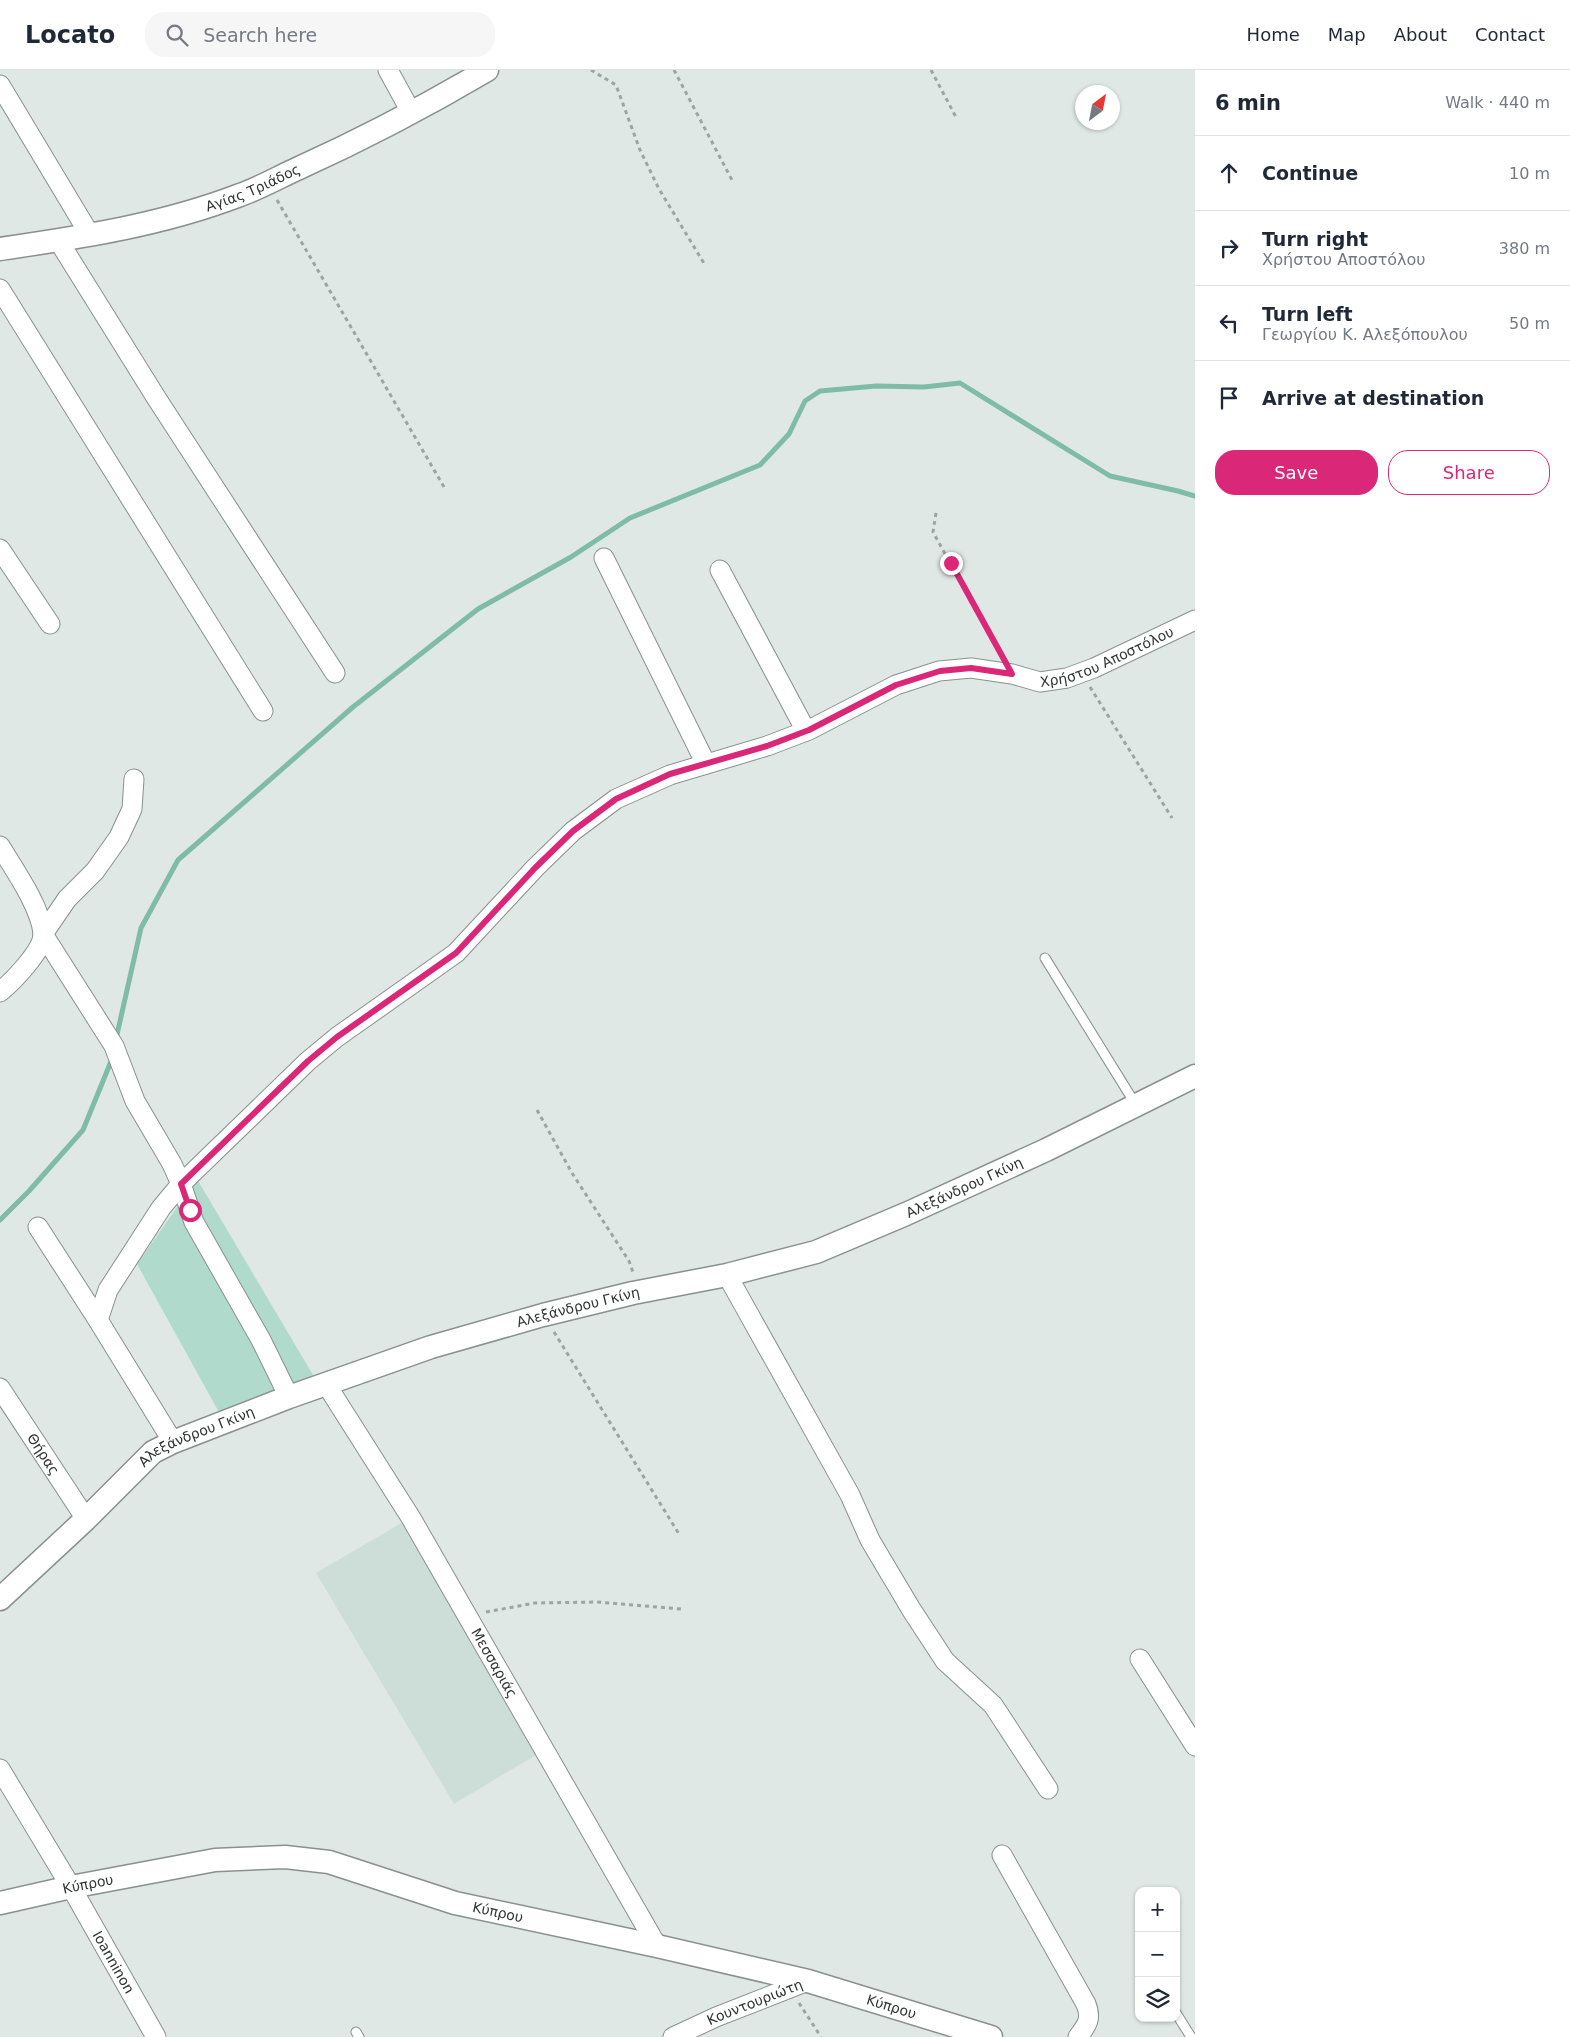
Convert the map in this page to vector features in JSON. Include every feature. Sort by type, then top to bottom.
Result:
[{"type":"street","points":[[388,70],[411,112]]},
{"type":"street","name":"Αγίας Τριάδος","points":[[0,249],[118,231],[241,195],[411,112],[465,76],[487,70]]},
{"type":"street","points":[[0,84],[90,234]]},
{"type":"street","points":[[58,240],[157,399],[335,673]]},
{"type":"street","points":[[0,289],[263,711]]},
{"type":"street","points":[[0,548],[50,624]]},
{"type":"street","points":[[604,558],[706,764]]},
{"type":"street","points":[[720,570],[806,731]]},
{"type":"street","name":"Χρήστου Αποστόλου","points":[[98,1320],[108,1290],[161,1208],[181,1184],[308,1061],[337,1037],[456,953],[535,868],[573,831],[616,799],[670,774],[767,746],[806,731],[896,685],[940,671],[971,668],[1012,674],[1040,682],[1067,678],[1195,620]]},
{"type":"street","points":[[0,992],[31,959],[40,946],[43,934],[67,899],[95,870],[119,837],[132,809],[134,779]]},
{"type":"street","points":[[0,846],[32,899],[43,934],[114,1046],[135,1101],[172,1164],[194,1222],[261,1340],[289,1397]]},
{"type":"street","name":"Αλεξάνδρου Γκίνη","points":[[2,1591],[86,1519],[153,1452],[173,1442],[289,1397],[431,1347],[543,1315],[641,1292],[727,1275],[816,1252],[906,1214],[1046,1150],[1195,1076]]},
{"type":"street","points":[[38,1227],[173,1442]]},
{"type":"street","points":[[727,1275],[850,1495],[870,1540],[911,1609],[946,1662],[993,1705],[1048,1789]]},
{"type":"street","name":"Μεσσαριάς","points":[[326,1384],[411,1518],[468,1615],[656,1946]]},
{"type":"street","name":"Θήρας","points":[[0,1388],[86,1519]]},
{"type":"street","points":[[1140,1659],[1195,1746]]},
{"type":"street","name":"Ioanninon","points":[[0,1769],[156,2037]]},
{"type":"street","points":[[1002,1856],[1086,2004],[1090,2015],[1088,2025],[1078,2037]]},
{"type":"street","name":"Κύπρου","points":[[0,1903],[70,1887],[215,1860],[285,1857],[329,1862],[455,1902],[656,1946],[991,2037]]},
{"type":"street","name":"Κουντουριώτη","points":[[673,2037],[799,1984]]},
{"type":"lane","points":[[1045,958],[1136,1105]]},
{"type":"lane","points":[[1180,2019],[1191,2037]]},
{"type":"path","points":[[591,70],[616,85],[640,150],[659,189],[705,265]]},
{"type":"path","points":[[674,70],[733,182]]},
{"type":"path","points":[[931,70],[957,119]]},
{"type":"path","points":[[267,183],[444,487]]},
{"type":"path","points":[[936,513],[933,532],[1012,674]]},
{"type":"path","points":[[1081,673],[1172,818]]},
{"type":"path","points":[[537,1110],[572,1173],[629,1261],[641,1292]]},
{"type":"path","points":[[543,1315],[679,1534]]},
{"type":"path","points":[[468,1615],[535,1603],[597,1602],[682,1609]]},
{"type":"path","points":[[799,1984],[821,2037]]},
{"type":"shaded area","points":[[403,1522],[536,1755],[454,1804],[316,1573]]},
{"type":"green space","points":[[197,1179],[316,1380],[220,1414],[137,1264]]},
{"type":"waterway","points":[[116,1039],[141,928],[178,860],[353,707],[478,609],[571,557],[630,518],[760,465],[789,434],[805,401],[820,391],[876,386],[924,387],[960,383],[1110,476],[1195,496]]},
{"type":"waterway","points":[[0,1220],[29,1191],[83,1130],[112,1059]]},
{"type":"route","points":[[190,1210],[181,1184],[264,1106],[308,1061],[337,1037],[456,953],[492,917],[535,868],[573,831],[616,799],[670,774],[767,746],[809,730],[896,685],[940,671],[971,668],[1012,674],[951,563]]}]
